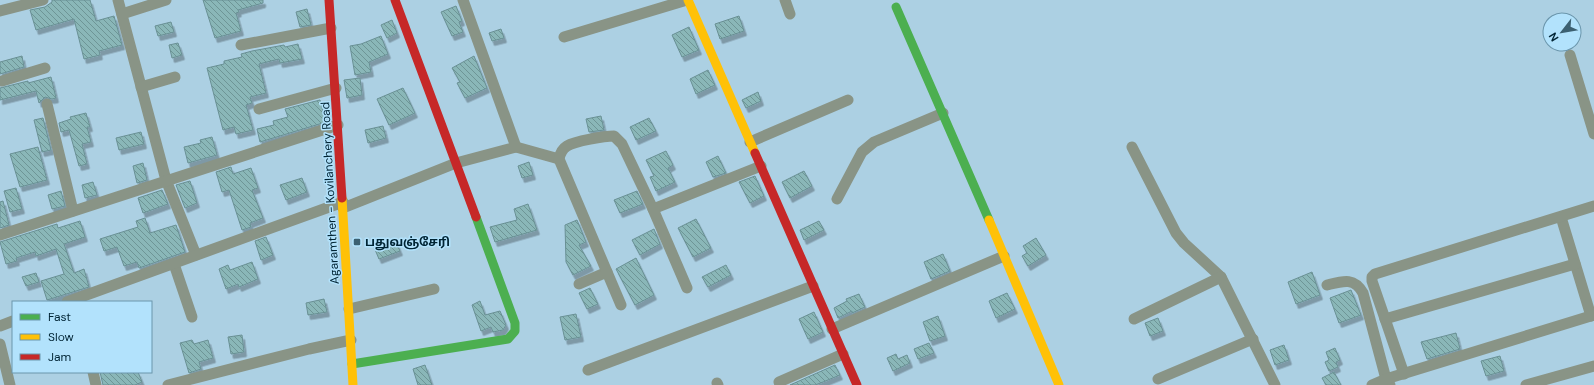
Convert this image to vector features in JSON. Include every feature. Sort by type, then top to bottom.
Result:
[{"type":"street","points":[[0,11],[43,0]]},
{"type":"street","points":[[118,0],[166,180],[196,255]]},
{"type":"street","points":[[122,14],[166,0]]},
{"type":"street","name":"Agaramthen - Kovilanchery Road","points":[[329,0],[336,88],[353,385]]},
{"type":"street","points":[[352,364],[508,339],[514,331],[515,323],[395,0]]},
{"type":"street","points":[[463,0],[516,147]]},
{"type":"street","points":[[564,37],[688,0],[857,385]]},
{"type":"street","points":[[785,0],[790,14]]},
{"type":"street","points":[[896,7],[1059,385]]},
{"type":"street","points":[[241,45],[331,28]]},
{"type":"street","points":[[1570,55],[1594,134]]},
{"type":"street","points":[[1,78],[45,68]]},
{"type":"street","points":[[141,87],[174,77]]},
{"type":"street","points":[[260,108],[336,88]]},
{"type":"street","points":[[750,142],[848,100]]},
{"type":"street","points":[[47,104],[73,210]]},
{"type":"street","points":[[837,199],[862,152],[867,146],[943,113]]},
{"type":"street","points":[[0,234],[338,125]]},
{"type":"street","points":[[620,305],[559,159],[561,152],[567,146],[606,136],[614,136],[622,144],[653,208],[688,288]]},
{"type":"street","points":[[73,301],[196,255],[343,205],[456,163],[516,147],[559,159]]},
{"type":"street","points":[[1132,147],[1176,233],[1184,243],[1221,277],[1275,385]]},
{"type":"street","points":[[653,208],[761,166]]},
{"type":"street","points":[[1404,374],[1372,281],[1375,274],[1594,206]]},
{"type":"street","points":[[1372,385],[1388,382],[1404,374],[1592,316],[1561,217]]},
{"type":"street","points":[[832,328],[1004,256]]},
{"type":"street","points":[[174,264],[192,317]]},
{"type":"street","points":[[1385,319],[1575,264]]},
{"type":"street","points":[[579,284],[607,272]]},
{"type":"street","points":[[1134,318],[1221,277]]},
{"type":"street","points":[[1327,285],[1344,281],[1350,282],[1360,288],[1363,293],[1388,382]]},
{"type":"street","points":[[588,370],[813,286]]},
{"type":"street","points":[[349,309],[434,288]]},
{"type":"street","points":[[0,326],[12,321]]},
{"type":"street","points":[[1158,379],[1253,339]]},
{"type":"street","points":[[168,385],[350,340]]},
{"type":"street","points":[[0,344],[10,385]]},
{"type":"street","points":[[779,382],[843,354]]},
{"type":"street","points":[[1526,385],[1594,366]]},
{"type":"street","points":[[92,373],[96,385]]},
{"type":"building","points":[[52,0],[90,0],[96,21],[114,16],[122,45],[99,51],[100,55],[84,59],[74,19],[36,30],[30,10],[45,7],[52,2]]},
{"type":"building","points":[[203,0],[263,0],[263,3],[238,10],[239,12],[236,13],[241,31],[215,38]]},
{"type":"building","points":[[456,6],[462,21],[459,22],[463,32],[452,36],[441,12]]},
{"type":"building","points":[[307,9],[311,25],[300,27],[296,12]]},
{"type":"building","points":[[739,16],[744,31],[720,39],[715,24]]},
{"type":"building","points":[[392,20],[397,33],[387,38],[381,25]]},
{"type":"building","points":[[171,22],[174,32],[158,36],[155,26]]},
{"type":"building","points":[[689,27],[699,50],[682,57],[672,35]]},
{"type":"building","points":[[501,29],[504,38],[492,41],[489,33]]},
{"type":"building","points":[[381,36],[388,54],[369,62],[371,72],[355,75],[350,46],[361,44]]},
{"type":"building","points":[[178,43],[182,55],[172,58],[169,45]]},
{"type":"building","points":[[298,44],[302,59],[280,63],[279,59],[259,64],[266,93],[250,97],[252,103],[246,105],[253,130],[236,134],[234,127],[223,130],[207,68],[224,64],[224,61],[242,57],[241,54],[252,51]]},
{"type":"building","points":[[22,56],[24,67],[0,74],[0,62]]},
{"type":"building","points":[[474,56],[487,88],[465,98],[457,83],[460,82],[452,68]]},
{"type":"building","points":[[708,70],[715,85],[696,94],[690,79]]},
{"type":"building","points":[[51,77],[56,98],[52,99],[45,97],[39,103],[36,91],[0,100],[0,88]]},
{"type":"building","points":[[360,78],[362,95],[347,98],[344,80]]},
{"type":"building","points":[[403,88],[415,113],[389,125],[377,99]]},
{"type":"building","points":[[758,92],[761,101],[746,108],[742,100]]},
{"type":"building","points":[[320,100],[326,122],[260,142],[257,129],[274,125],[273,121],[288,117],[285,109]]},
{"type":"building","points":[[86,113],[90,127],[87,127],[91,142],[82,144],[87,164],[79,166],[69,130],[61,132],[59,123],[71,119],[70,117]]},
{"type":"building","points":[[601,116],[604,130],[589,132],[586,119]]},
{"type":"building","points":[[43,118],[51,150],[42,152],[34,120]]},
{"type":"building","points":[[649,118],[656,131],[636,140],[630,127]]},
{"type":"building","points":[[383,126],[386,138],[368,143],[365,130]]},
{"type":"building","points":[[141,132],[144,144],[119,150],[116,138]]},
{"type":"building","points":[[212,137],[217,155],[188,163],[184,147],[201,143],[200,140]]},
{"type":"building","points":[[38,147],[47,180],[20,187],[10,154]]},
{"type":"building","points":[[666,151],[673,165],[668,168],[675,182],[656,191],[650,177],[654,176],[646,160]]},
{"type":"building","points":[[718,156],[726,173],[713,177],[706,162]]},
{"type":"building","points":[[529,162],[533,175],[522,178],[518,166]]},
{"type":"building","points":[[143,163],[147,180],[137,183],[133,166]]},
{"type":"building","points":[[231,167],[233,174],[251,168],[258,188],[252,190],[263,218],[250,223],[251,227],[242,230],[229,190],[222,192],[216,172]]},
{"type":"building","points":[[804,171],[812,186],[790,198],[782,182]]},
{"type":"building","points":[[755,176],[764,196],[750,203],[739,182]]},
{"type":"building","points":[[302,178],[307,192],[286,200],[280,185]]},
{"type":"building","points":[[190,181],[197,203],[185,208],[176,185]]},
{"type":"building","points":[[93,182],[97,195],[85,198],[82,185]]},
{"type":"building","points":[[16,188],[22,209],[10,212],[4,191]]},
{"type":"building","points":[[162,190],[168,204],[143,213],[138,198]]},
{"type":"building","points":[[61,191],[65,206],[52,209],[48,195]]},
{"type":"building","points":[[637,191],[643,204],[620,213],[614,200]]},
{"type":"building","points":[[3,201],[9,225],[0,228],[0,202]]},
{"type":"building","points":[[528,204],[537,230],[495,242],[490,227],[517,220],[514,209]]},
{"type":"building","points":[[145,218],[150,233],[176,225],[185,252],[139,268],[137,262],[124,266],[117,247],[104,251],[100,239],[138,227],[136,221]]},
{"type":"building","points":[[696,219],[711,248],[693,257],[678,228]]},
{"type":"building","points":[[577,220],[586,242],[579,245],[591,266],[573,275],[566,262],[565,225]]},
{"type":"building","points":[[80,221],[85,237],[64,244],[74,273],[84,269],[89,287],[47,300],[41,281],[64,274],[56,249],[36,256],[35,252],[16,258],[17,261],[6,264],[0,242],[57,224],[58,228]]},
{"type":"building","points":[[819,221],[824,230],[804,240],[800,230]]},
{"type":"building","points":[[654,229],[660,244],[640,255],[632,240]]},
{"type":"building","points":[[266,237],[273,255],[261,260],[255,241]]},
{"type":"building","points":[[1036,238],[1046,255],[1028,266],[1022,256],[1027,253],[1023,246]]},
{"type":"building","points":[[395,239],[400,251],[379,259],[374,247]]},
{"type":"building","points":[[943,254],[950,271],[931,279],[924,262]]},
{"type":"building","points":[[636,258],[654,295],[635,305],[616,269]]},
{"type":"building","points":[[252,262],[258,279],[239,287],[238,284],[226,289],[219,269],[228,265],[230,270]]},
{"type":"building","points":[[726,265],[731,275],[708,287],[702,277]]},
{"type":"building","points":[[1312,272],[1320,295],[1296,304],[1288,282]]},
{"type":"building","points":[[36,273],[39,282],[26,286],[22,277]]},
{"type":"building","points":[[590,288],[598,304],[587,309],[579,293]]},
{"type":"building","points":[[1351,290],[1361,315],[1339,323],[1330,298]]},
{"type":"building","points":[[1007,293],[1015,309],[996,318],[989,301]]},
{"type":"building","points":[[859,294],[865,307],[852,313],[852,311],[838,318],[834,308],[847,301],[846,299]]},
{"type":"building","points":[[324,299],[327,312],[308,315],[306,303]]},
{"type":"building","points":[[480,301],[485,315],[500,311],[506,325],[503,330],[493,332],[491,327],[481,331],[472,305]]},
{"type":"building","points":[[814,312],[823,332],[808,339],[799,319]]},
{"type":"building","points":[[576,314],[581,337],[565,340],[560,317]]},
{"type":"building","points":[[938,316],[945,336],[930,341],[923,322]]},
{"type":"building","points":[[1158,318],[1163,331],[1150,336],[1145,323]]},
{"type":"building","points":[[1456,333],[1460,349],[1427,359],[1421,342]]},
{"type":"building","points":[[242,335],[244,352],[231,354],[228,337]]},
{"type":"building","points":[[192,340],[194,344],[208,340],[213,358],[199,362],[201,369],[189,373],[180,343]]},
{"type":"building","points":[[929,343],[934,353],[918,359],[914,349]]},
{"type":"building","points":[[1284,345],[1289,360],[1275,365],[1270,350]]},
{"type":"building","points":[[1335,348],[1340,360],[1336,362],[1338,367],[1329,371],[1325,362],[1329,360],[1326,352]]},
{"type":"building","points":[[896,354],[898,359],[907,355],[910,363],[893,371],[887,358]]},
{"type":"building","points":[[1500,356],[1504,371],[1486,376],[1481,361]]},
{"type":"building","points":[[425,365],[432,385],[418,385],[413,369]]},
{"type":"building","points":[[835,365],[840,375],[815,385],[790,385]]},
{"type":"building","points":[[1334,372],[1341,385],[1326,385],[1322,378]]},
{"type":"building","points":[[100,373],[138,373],[142,382],[135,385],[103,385]]},
{"type":"traffic: fast","points":[[896,7],[989,220]]},
{"type":"traffic: fast","points":[[352,364],[508,339],[515,331],[515,323],[476,217]]},
{"type":"traffic: slow","points":[[688,0],[755,153]]},
{"type":"traffic: slow","points":[[342,198],[353,385]]},
{"type":"traffic: slow","points":[[989,220],[1059,385]]},
{"type":"traffic: jam","points":[[329,0],[342,198]]},
{"type":"traffic: jam","points":[[395,0],[476,217]]},
{"type":"traffic: jam","points":[[755,153],[857,385]]},
{"type":"place","name":"பதுவஞ்சேரி","points":[[357,242]]}]
